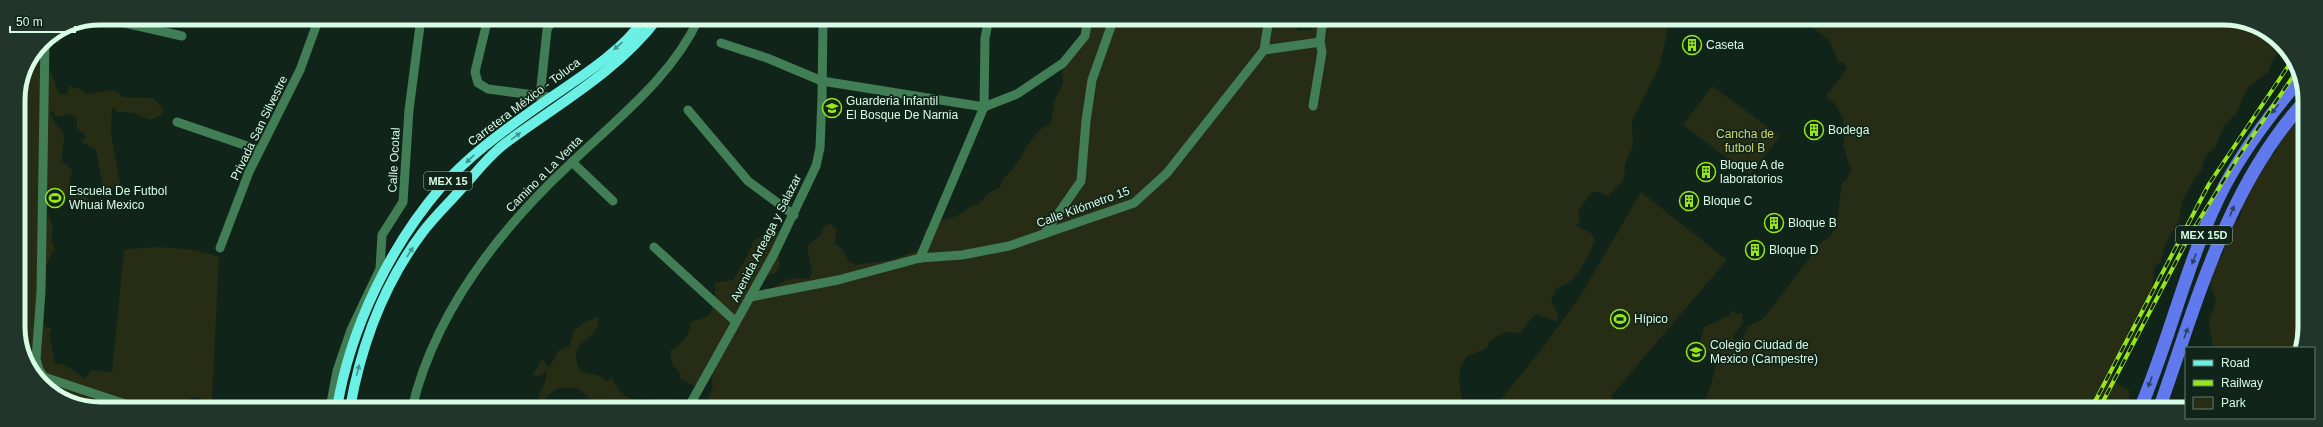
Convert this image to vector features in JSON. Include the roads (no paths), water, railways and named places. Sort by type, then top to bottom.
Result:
[{"type":"highway","name":"MEX 15D","points":[[2143,402],[2187,278],[2223,190],[2262,126],[2296,84]]},
{"type":"highway","name":"MEX 15D","points":[[2161,402],[2203,285],[2239,195],[2263,154],[2298,109]]},
{"type":"main road","name":"Carretera México - Toluca","points":[[338,402],[344,374],[369,304],[409,230],[443,186],[475,154],[545,97],[598,63],[633,33],[639,25]]},
{"type":"main road","name":"Carretera México - Toluca","points":[[351,402],[365,344],[380,308],[403,263],[422,233],[494,153],[610,69],[639,42],[652,25]]},
{"type":"street","points":[[134,25],[182,36]]},
{"type":"street","name":"Privada San Silvestre","points":[[220,248],[259,150],[300,70],[316,25]]},
{"type":"street","name":"Calle Ocotal","points":[[331,402],[337,371],[351,330],[380,269],[382,235],[403,202],[407,125],[420,25]]},
{"type":"street","points":[[485,25],[475,72],[477,81],[488,88],[545,97],[547,30],[550,25]]},
{"type":"street","name":"Camino a La Venta","points":[[414,402],[436,338],[477,270],[518,215],[628,110],[663,72],[694,25]]},
{"type":"street","name":"Avenida Arteaga y Salazar","points":[[691,402],[794,215],[816,166],[820,148],[823,25]]},
{"type":"street","points":[[920,258],[984,107],[985,38],[988,25]]},
{"type":"street","points":[[721,43],[767,58],[822,81],[984,107],[1017,94],[1063,63],[1085,36],[1087,25]]},
{"type":"street","points":[[1044,234],[1081,181],[1086,121],[1092,80],[1112,25]]},
{"type":"street","points":[[1268,25],[1264,50],[1320,42]]},
{"type":"street","points":[[1313,106],[1322,52],[1320,42],[1322,25]]},
{"type":"street","points":[[39,370],[37,365],[41,292],[45,50]]},
{"type":"street","name":"Calle Kilómetro 15","points":[[750,297],[838,280],[920,258],[962,255],[1009,246],[1134,203],[1167,173],[1264,50]]},
{"type":"street","points":[[688,110],[748,182],[794,215]]},
{"type":"street","points":[[177,122],[259,150]]},
{"type":"street","points":[[572,162],[613,200]]},
{"type":"street","points":[[654,247],[736,322]]},
{"type":"street","points":[[46,378],[119,402]]},
{"type":"railway","points":[[2095,402],[2209,184],[2289,65]]},
{"type":"railway","points":[[2103,402],[2191,233],[2237,159],[2293,76]]},
{"type":"place","name":"Caseta","points":[[1692,45]]},
{"type":"place","name":"Guarderia Infantil El Bosque De Narnia","points":[[832,108]]},
{"type":"place","name":"Bodega","points":[[1814,130]]},
{"type":"place","name":"Bloque A de laboratorios","points":[[1706,172]]},
{"type":"place","name":"Escuela De Futbol Whuai Mexico","points":[[55,198]]},
{"type":"place","name":"Bloque C","points":[[1689,201]]},
{"type":"place","name":"Bloque B","points":[[1774,223]]},
{"type":"place","name":"Bloque D","points":[[1755,250]]},
{"type":"place","name":"Hípico","points":[[1620,319]]},
{"type":"place","name":"Colegio Ciudad de Mexico (Campestre)","points":[[1696,352]]},
{"type":"park label","name":"Cancha de futbol B","points":[[1745,141]]}]
